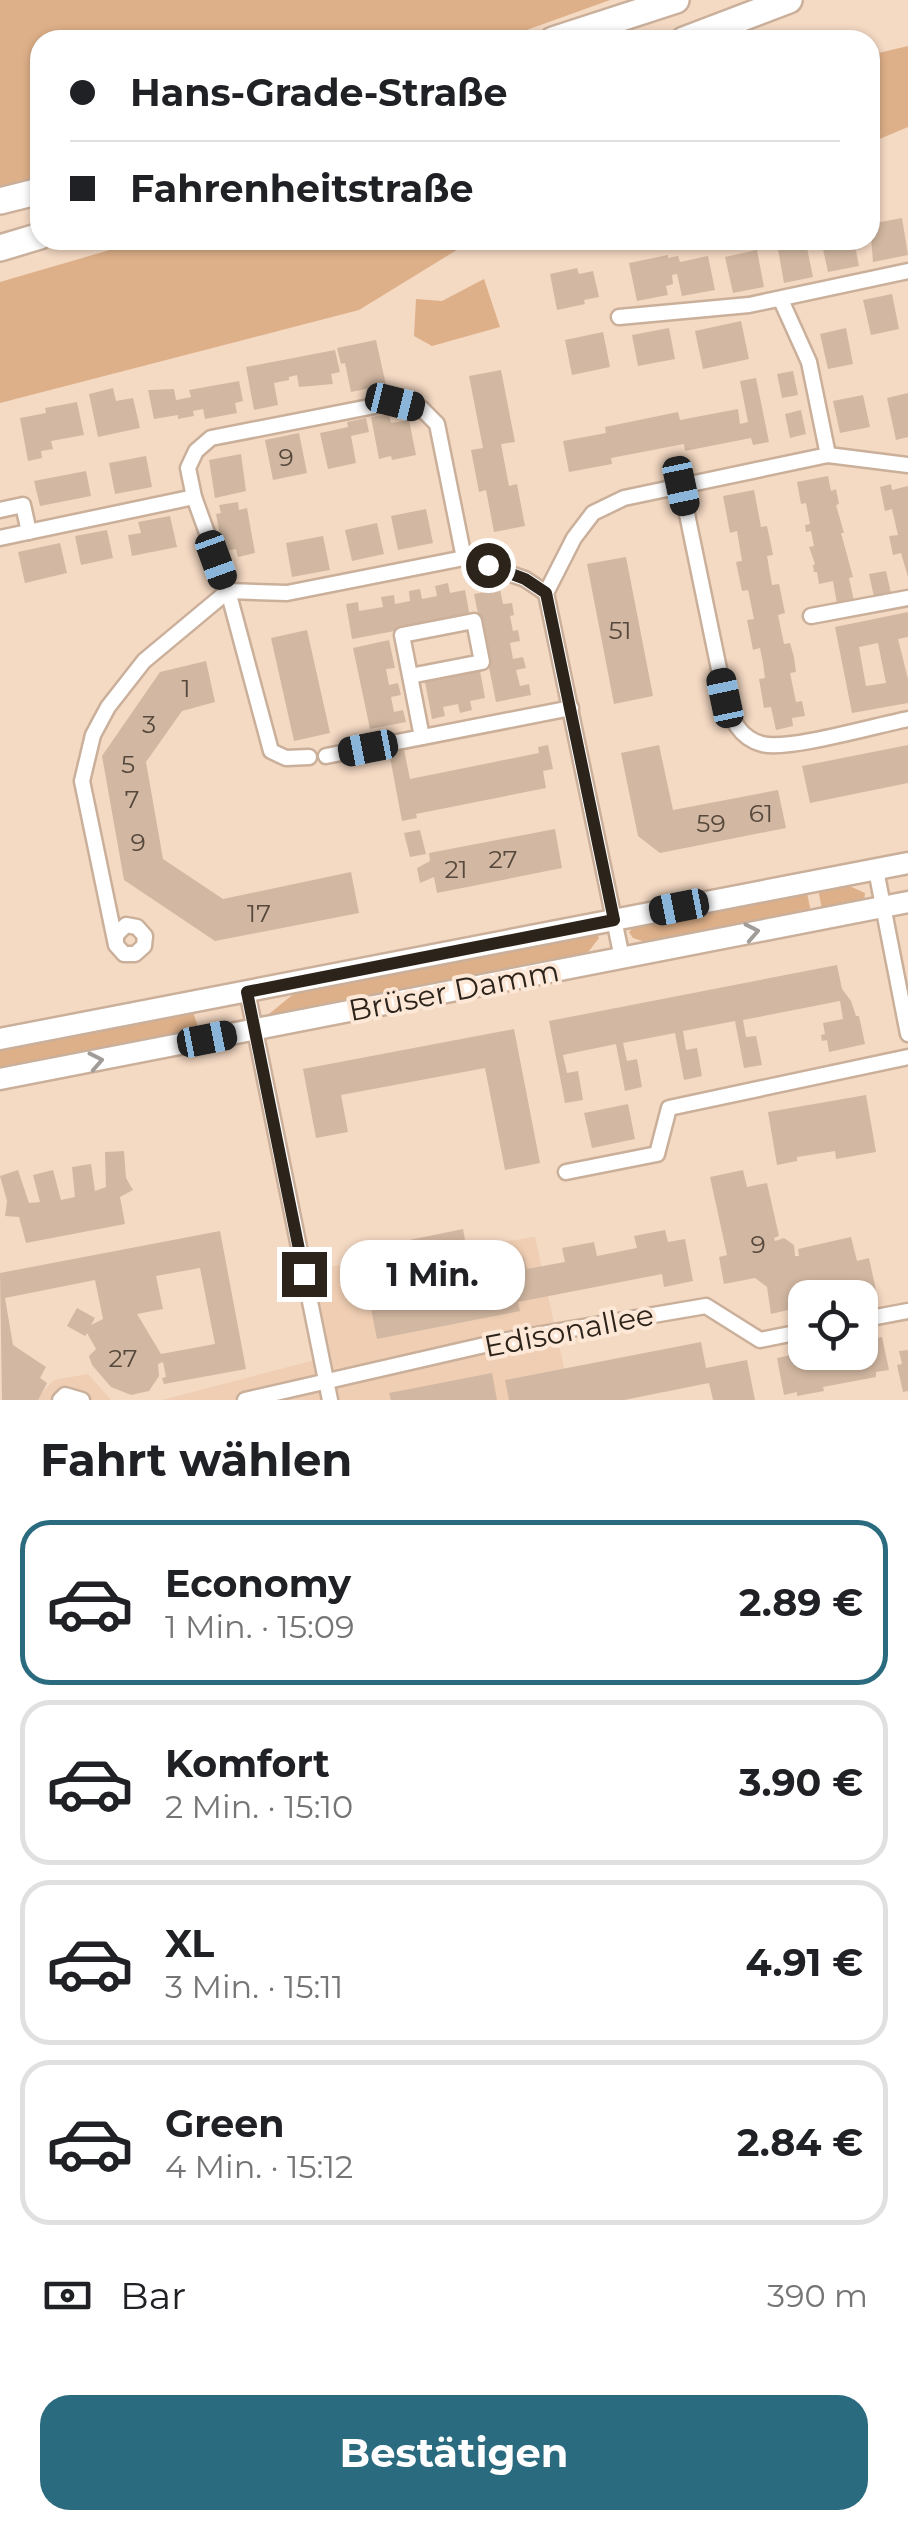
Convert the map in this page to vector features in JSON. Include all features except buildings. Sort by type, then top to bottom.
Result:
[{"type":"highway","points":[[584,30],[676,0]]},
{"type":"highway","points":[[710,30],[789,0]]},
{"type":"highway","points":[[0,202],[30,194]]},
{"type":"highway","points":[[0,248],[30,239]]},
{"type":"street","points":[[619,317],[781,300],[908,271]]},
{"type":"street","points":[[781,300],[809,362],[828,455]]},
{"type":"street","points":[[310,758],[286,758],[272,751],[228,591],[194,497],[188,468],[196,451],[211,438],[395,402],[421,408],[437,424],[464,558]]},
{"type":"street","points":[[622,958],[546,593],[568,549],[592,513],[624,498],[828,455],[908,464]]},
{"type":"street","points":[[681,486],[725,698],[740,731],[764,745],[787,744],[908,719]]},
{"type":"street","points":[[0,538],[194,497]]},
{"type":"street","points":[[0,510],[23,505],[29,532]]},
{"type":"street","points":[[116,945],[82,781],[93,734],[108,707],[144,661],[228,591],[287,592],[464,558],[525,579],[546,593]]},
{"type":"street","points":[[811,616],[908,598]]},
{"type":"street","points":[[410,676],[482,662],[474,621],[402,635],[410,676],[422,737]]},
{"type":"street","points":[[326,756],[571,708]]},
{"type":"street","name":"Brüser Damm","points":[[0,1039],[908,863]]},
{"type":"street","points":[[876,870],[908,1034]]},
{"type":"street","name":"Brüser Damm","points":[[0,1079],[908,902]]},
{"type":"street","points":[[247,992],[330,1400]]},
{"type":"street","points":[[566,1172],[657,1154],[668,1108],[908,1057]]},
{"type":"street","name":"Edisonallee","points":[[253,1399],[502,1341],[706,1306],[760,1340],[788,1334]]},
{"type":"street","points":[[878,1317],[908,1311]]},
{"type":"street","points":[[60,1400],[64,1395],[82,1400]]},
{"type":"shaded area","points":[[0,0],[610,0],[527,30],[30,30],[30,184],[0,192]]},
{"type":"shaded area","points":[[908,46],[908,127],[880,139],[880,53]]},
{"type":"shaded area","points":[[110,250],[457,250],[359,310],[0,403],[0,282]]},
{"type":"shaded area","points":[[484,279],[500,327],[432,346],[414,336],[416,299],[442,301]]},
{"type":"shaded area","points":[[847,885],[865,893],[864,901],[822,910],[818,888]]},
{"type":"shaded area","points":[[807,893],[811,912],[649,943],[633,938],[629,932],[634,926]]},
{"type":"shaded area","points":[[590,934],[599,938],[578,957],[272,1017],[269,1014],[296,992]]},
{"type":"shaded area","points":[[192,1009],[199,1030],[0,1070],[0,1049]]},
{"type":"shaded area","points":[[535,1237],[571,1400],[162,1400],[330,1356],[314,1269]]},
{"type":"shaded area","points":[[88,1374],[111,1400],[35,1400],[54,1380]]},
{"type":"route","points":[[304,1274],[247,992],[614,920],[546,593],[525,579],[488,565]]}]
